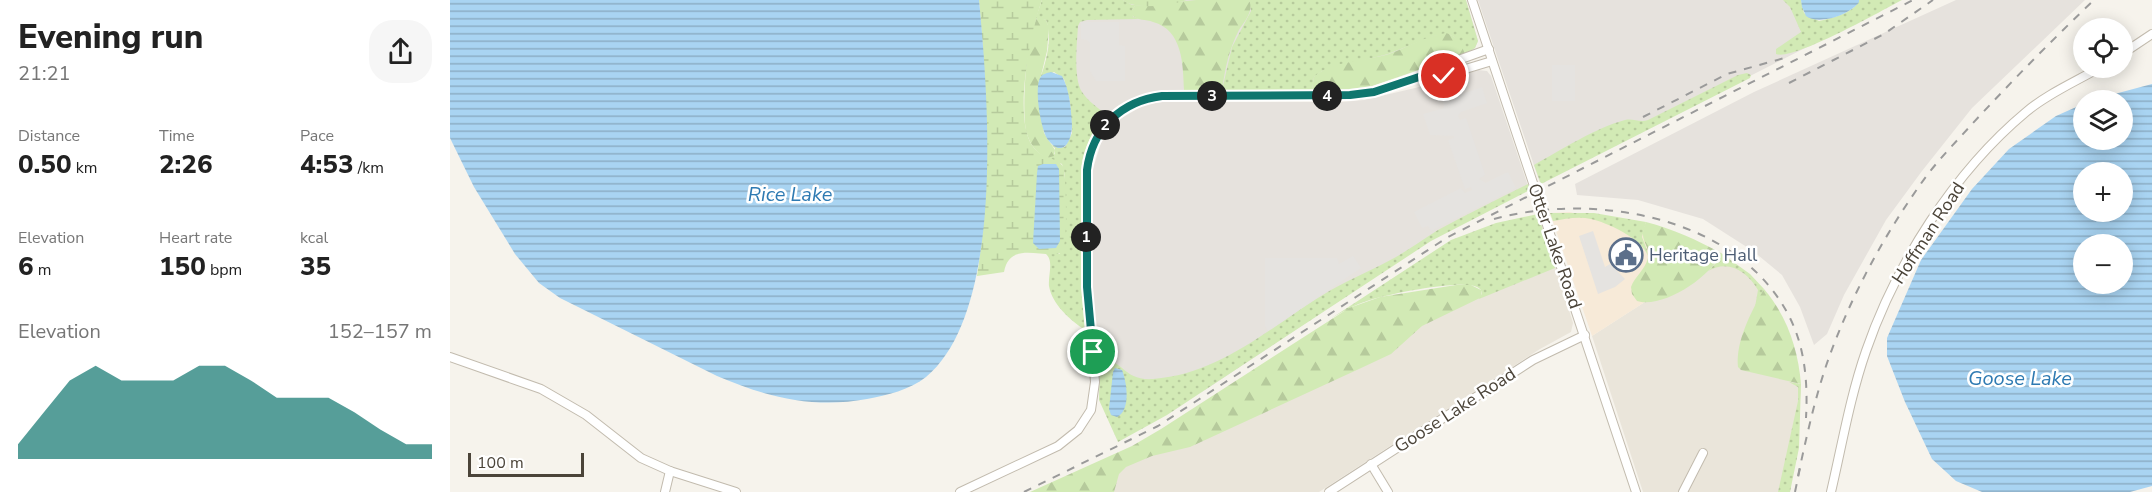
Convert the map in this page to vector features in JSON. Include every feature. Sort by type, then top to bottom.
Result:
[{"type":"street","name":"Otter Lake Road","points":[[1472,0],[1636,492]]},
{"type":"street","points":[[2133,47],[2152,34]]},
{"type":"street","points":[[960,492],[1058,446],[1078,430],[1091,410],[1095,382],[1087,287],[1087,170],[1095,139],[1115,114],[1135,103],[1158,97],[1350,95],[1374,92],[1422,76],[1436,68],[1489,49]]},
{"type":"street","points":[[1422,76],[1439,77],[1492,61]]},
{"type":"street","name":"Hoffman Road","points":[[1831,492],[1852,399],[1866,353],[1888,295],[1923,235],[1953,190],[1986,150],[2011,125],[2049,96],[2081,78]]},
{"type":"street","name":"Goose Lake Road","points":[[1329,492],[1530,362],[1585,335]]},
{"type":"street","points":[[450,357],[468,365],[522,381],[562,400],[586,415],[641,458],[670,471],[736,492]]},
{"type":"street","points":[[1683,492],[1703,453]]},
{"type":"street","points":[[1371,464],[1388,492]]},
{"type":"street","points":[[665,492],[670,471]]},
{"type":"shaded area","points":[[1076,0],[1466,0],[1478,41],[1475,48],[1467,53],[1365,88],[1158,91],[1130,99],[1116,107],[1104,118],[1076,92]]},
{"type":"shaded area","points":[[1478,0],[1790,0],[1813,44],[1540,183]]},
{"type":"shaded area","points":[[1956,0],[2085,0],[1972,108],[1922,171],[1886,220],[1844,295],[1827,334],[1814,345],[1800,307],[1782,275],[1753,251],[1703,219],[1638,200],[1577,195],[1575,184],[1754,92]]},
{"type":"shaded area","points":[[1081,22],[1119,22],[1119,45],[1125,46],[1125,81],[1096,81],[1090,71],[1090,43],[1081,39]]},
{"type":"shaded area","points":[[1552,65],[1575,65],[1575,101],[1552,101]]},
{"type":"shaded area","points":[[1478,70],[1487,71],[1491,76],[1529,189],[1434,238],[1205,390],[1099,400],[1100,373],[1092,279],[1092,172],[1101,143],[1120,119],[1144,105],[1162,102],[1364,100]]},
{"type":"shaded area","points":[[1482,87],[1487,103],[1461,112],[1458,116],[1460,120],[1466,118],[1485,175],[1479,179],[1486,183],[1508,172],[1516,188],[1431,231],[1428,226],[1422,228],[1414,212],[1461,188],[1465,193],[1472,190],[1471,187],[1465,189],[1448,140],[1454,136],[1430,135],[1423,114],[1444,108],[1443,101]]},
{"type":"shaded area","points":[[1570,212],[1721,253],[1592,336],[1550,213]]},
{"type":"shaded area","points":[[1593,231],[1605,267],[1610,264],[1625,279],[1615,287],[1598,294],[1579,236]]},
{"type":"shaded area","points":[[1721,253],[1755,280],[1801,391],[1790,492],[1643,492],[1592,336]]},
{"type":"shaded area","points":[[1353,256],[1361,268],[1268,331],[1265,326],[1265,258],[1337,258],[1339,264]]},
{"type":"shaded area","points":[[1554,262],[1573,323],[1571,332],[1540,349],[1319,492],[1060,492]]},
{"type":"green space","points":[[979,0],[1042,0],[1029,52],[1024,114],[1032,145],[1041,154],[1058,161],[1064,168],[1066,212],[1062,253],[1020,254],[1013,256],[1007,262],[1004,272],[977,276],[986,173],[984,69]]},
{"type":"green space","points":[[1042,0],[1123,0],[1132,5],[1143,5],[1135,6],[1132,10],[1133,17],[1139,19],[1087,20],[1080,22],[1078,26],[1076,60],[1079,86],[1087,98],[1107,115],[1090,140],[1081,169],[1081,282],[1085,330],[1062,311],[1049,286],[1050,264],[1046,254],[1060,254],[1065,175],[1062,164],[1047,158],[1055,154],[1055,148],[1051,144],[1065,147],[1072,133],[1070,102],[1064,79],[1054,72],[1040,79],[1049,42],[1046,20],[1037,18],[1034,23]]},
{"type":"green space","points":[[1123,0],[1187,0],[1172,4],[1145,6]]},
{"type":"green space","points":[[1196,0],[1249,0],[1248,16],[1230,52],[1222,90],[1184,90],[1182,60],[1176,40],[1163,26],[1132,15],[1135,6]]},
{"type":"green space","points":[[1249,0],[1466,0],[1478,41],[1475,48],[1465,54],[1454,37],[1449,34],[1434,36],[1388,54],[1322,71],[1314,77],[1312,90],[1222,90],[1232,47],[1251,11]]},
{"type":"green space","points":[[1783,0],[1801,0],[1804,13],[1819,21],[1848,11],[1859,0],[1902,0],[1818,43],[1785,54],[1776,54],[1776,49],[1801,32],[1790,7]]},
{"type":"green space","points":[[1038,17],[1046,20],[1049,28],[1047,51],[1038,88],[1044,133],[1055,150],[1054,156],[1047,158],[1032,145],[1027,134],[1024,110],[1030,38]]},
{"type":"green space","points":[[1446,33],[1458,41],[1465,54],[1372,86],[1312,90],[1314,77],[1329,68],[1389,54],[1424,39]]},
{"type":"green space","points":[[1747,73],[1751,75],[1750,78],[1541,184],[1534,165],[1578,140],[1625,120],[1648,120],[1738,75]]},
{"type":"green space","points":[[1528,184],[1530,190],[1431,241],[1167,415],[1118,442],[1099,400],[1100,359],[1115,363],[1130,374],[1143,379],[1178,375],[1202,368],[1225,358],[1331,290],[1396,257],[1449,224]]},
{"type":"green space","points":[[1550,213],[1594,213],[1646,222],[1642,237],[1648,257],[1640,244],[1615,228],[1586,218],[1553,221]]},
{"type":"green space","points":[[1538,214],[1555,268],[1479,299],[1482,294],[1481,290],[1469,285],[1425,288],[1379,297],[1347,310],[1324,323],[1451,240],[1496,223]]},
{"type":"green space","points":[[1646,222],[1685,235],[1721,253],[1707,272],[1685,289],[1660,300],[1637,301],[1632,294],[1631,287],[1648,258],[1648,249],[1643,238]]},
{"type":"green space","points":[[1721,253],[1750,274],[1764,289],[1755,307],[1758,290],[1743,272],[1723,266],[1708,271],[1717,262]]},
{"type":"green space","points":[[1456,285],[1471,285],[1481,290],[1482,297],[1422,326],[1391,354],[1190,447],[1152,456],[1126,467],[1119,474],[1114,492],[1030,492],[1132,446],[1349,308],[1380,297]]},
{"type":"green space","points":[[1764,289],[1779,310],[1790,334],[1801,384],[1741,370],[1738,367],[1742,337]]},
{"type":"green space","points":[[1789,382],[1801,384],[1799,448],[1790,492],[1778,492],[1798,401],[1798,387]]},
{"type":"water","name":"Rice Lake","points":[[450,0],[979,0],[986,90],[986,199],[980,253],[969,303],[952,345],[926,377],[906,389],[847,402],[809,402],[754,390],[717,376],[560,298],[539,283],[515,254],[474,187],[450,138]]},
{"type":"water","points":[[1801,0],[1859,0],[1859,2],[1849,11],[1819,20],[1806,16]]},
{"type":"water","points":[[1051,72],[1062,76],[1070,100],[1072,131],[1068,142],[1062,148],[1054,146],[1049,141],[1043,129],[1039,111],[1038,84],[1043,75]]},
{"type":"water","name":"Goose Lake","points":[[2152,84],[2152,486],[2130,492],[1982,492],[1956,481],[1932,459],[1905,402],[1887,356],[1887,338],[1921,260],[1972,189],[2009,149],[2056,116],[2073,108],[2073,150],[2133,150],[2133,90],[2130,90]]},
{"type":"water","points":[[1056,164],[1059,169],[1060,241],[1056,248],[1039,249],[1033,243],[1037,173],[1038,166]]},
{"type":"water","points":[[1115,368],[1122,370],[1127,396],[1124,409],[1117,417],[1111,415],[1109,409]]},
{"type":"railway","points":[[1024,492],[1158,426],[1448,237],[1913,0]]},
{"type":"railway","points":[[1789,83],[1884,34],[1933,0]]},
{"type":"railway","points":[[1798,476],[1818,393],[1844,318],[1892,227],[1945,153],[2017,76],[2094,0]]},
{"type":"railway","points":[[1643,117],[1727,74],[1788,57]]},
{"type":"railway","points":[[1494,219],[1533,211],[1575,209],[1617,211],[1659,220],[1699,234],[1735,254],[1765,282],[1789,316],[1802,353],[1806,418]]},
{"type":"railway","points":[[1795,492],[1800,468]]},
{"type":"place","name":"Heritage Hall","points":[[1626,255]]},
{"type":"route","points":[[1093,352],[1087,287],[1087,170],[1095,139],[1115,114],[1135,103],[1162,96],[1350,95],[1374,92],[1422,76],[1444,76]]}]
